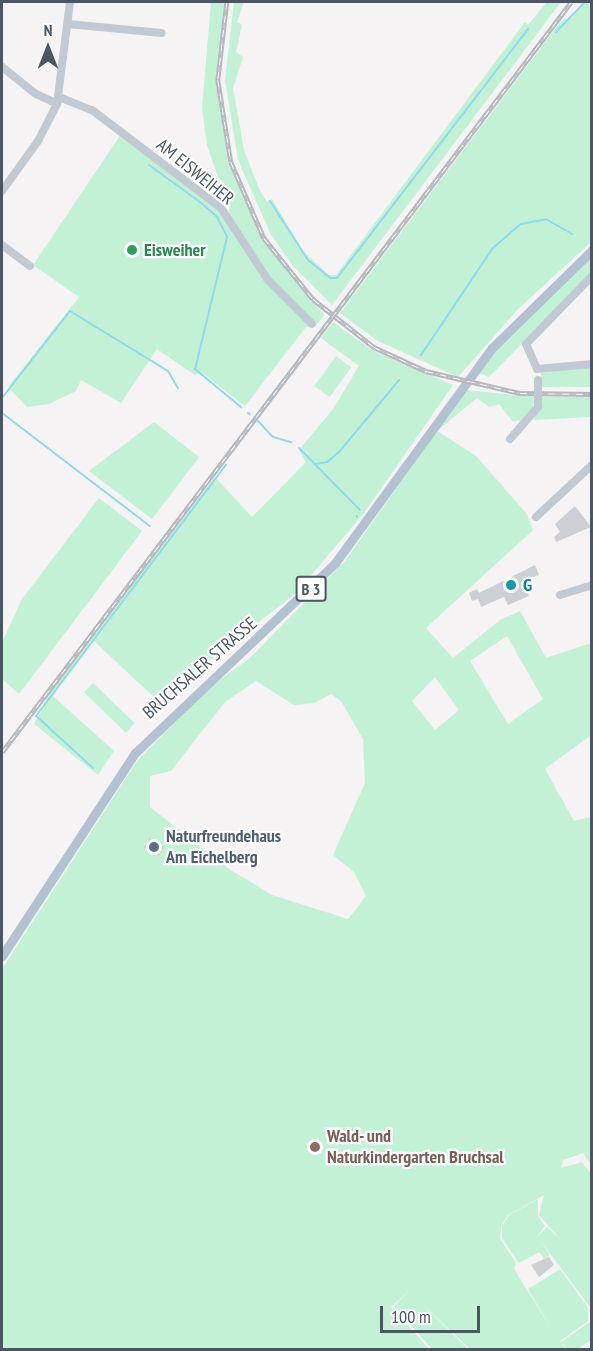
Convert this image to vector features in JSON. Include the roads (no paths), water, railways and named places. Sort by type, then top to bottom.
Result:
[{"type":"main road","name":"BRUCHSALER STRASSE","points":[[2,956],[135,753],[328,571],[439,419],[506,333],[591,250]]},
{"type":"street","points":[[2,191],[39,141],[58,100],[70,2]]},
{"type":"street","points":[[68,24],[162,33]]},
{"type":"street","name":"AM EISWEIHER","points":[[2,68],[36,94],[92,110],[221,208],[268,280],[312,324]]},
{"type":"street","points":[[2,244],[30,266]]},
{"type":"street","points":[[510,439],[538,407],[537,369],[526,344],[591,276]]},
{"type":"street","points":[[537,369],[591,364]]},
{"type":"street","points":[[536,517],[591,465]]},
{"type":"street","points":[[560,595],[591,585]]},
{"type":"waterway","points":[[556,32],[585,2]]},
{"type":"waterway","points":[[270,201],[308,260],[330,278],[337,278],[528,29]]},
{"type":"waterway","points":[[149,165],[217,217],[227,237],[195,369],[241,407]]},
{"type":"waterway","points":[[421,355],[493,248],[521,224],[546,219],[572,234]]},
{"type":"waterway","points":[[2,398],[70,311],[168,371],[178,388]]},
{"type":"waterway","points":[[315,464],[327,462],[339,452],[399,380]]},
{"type":"waterway","points":[[2,413],[150,526]]},
{"type":"waterway","points":[[258,421],[273,437],[291,442]]},
{"type":"waterway","points":[[299,448],[360,510]]},
{"type":"waterway","points":[[93,768],[36,716],[226,465]]},
{"type":"railway","points":[[227,2],[218,80],[231,162],[264,238],[313,299],[374,347],[426,371],[520,393],[592,394]]},
{"type":"railway","points":[[2,752],[571,2]]},
{"type":"place","name":"Eisweiher","points":[[132,250]]},
{"type":"place","name":"G","points":[[511,585]]},
{"type":"place","name":"Naturfreundehaus Am Eichelberg","points":[[154,847]]},
{"type":"place","name":"Wald- und Naturkindergarten Bruchsal","points":[[315,1147]]}]
